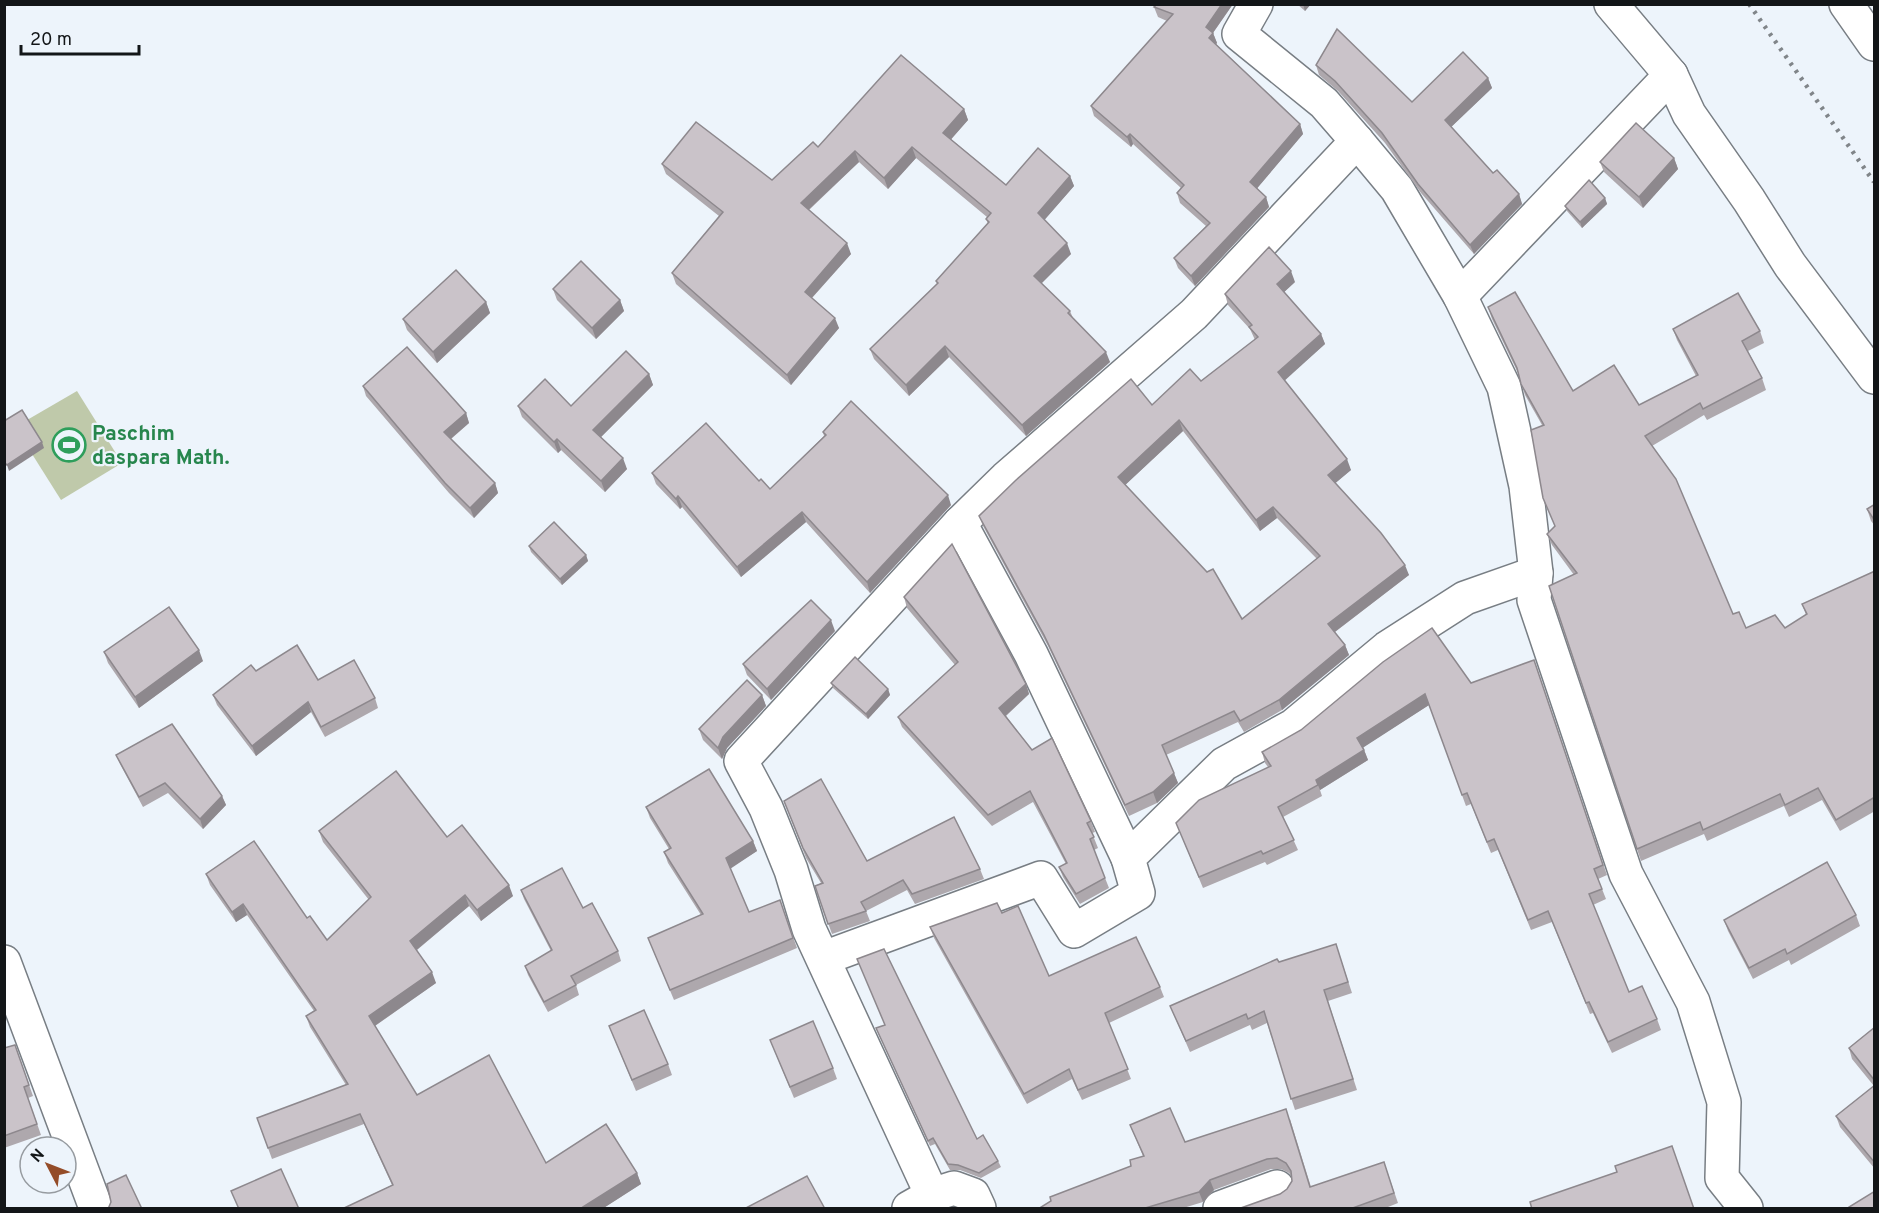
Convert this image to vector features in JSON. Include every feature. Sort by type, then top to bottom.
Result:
[{"type":"street","points":[[1256,4],[1239,34],[1324,103],[1397,189],[1460,296],[1504,387],[1526,486],[1536,573],[1534,600],[1626,874],[1693,1002],[1724,1102],[1722,1178],[1746,1209]]},
{"type":"street","points":[[1611,4],[1671,75],[1689,114],[1749,200],[1790,265],[1875,377]]},
{"type":"street","points":[[1846,4],[1875,44]]},
{"type":"street","points":[[1460,296],[1671,75]]},
{"type":"street","points":[[979,1209],[973,1195],[954,1188],[920,1202],[883,1093],[809,929],[791,870],[766,808],[741,761],[960,523],[1006,478],[1194,314],[1357,141]]},
{"type":"street","points":[[824,958],[1041,878],[1074,931],[1138,893],[1128,858],[1031,654],[960,523]]},
{"type":"street","points":[[1128,858],[1224,764],[1293,726],[1388,648],[1466,598],[1536,573]]},
{"type":"street","points":[[4,962],[96,1209]]},
{"type":"street","points":[[1220,1209],[1277,1187]]},
{"type":"green space","name":"Paschim daspara Math.","points":[[77,391],[122,463],[61,500],[15,427]]},
{"type":"building","points":[[1157,4],[1222,4],[1206,27],[1213,33],[1209,38],[1300,124],[1250,182],[1266,197],[1191,276],[1174,258],[1210,223],[1177,193],[1184,185],[1130,134],[1127,137],[1091,106],[1173,14],[1154,7]]},
{"type":"building","points":[[1337,29],[1412,102],[1463,52],[1488,78],[1445,120],[1493,173],[1497,170],[1519,194],[1470,245],[1418,184],[1382,133],[1335,81],[1316,65]]},
{"type":"building","points":[[901,55],[964,109],[943,133],[1006,185],[1038,148],[1070,176],[1038,213],[1067,243],[1034,276],[1070,311],[1068,313],[1106,352],[1022,425],[945,346],[906,385],[870,349],[938,283],[936,281],[989,222],[986,219],[991,213],[912,147],[884,178],[855,151],[801,203],[847,243],[805,292],[835,318],[787,375],[672,273],[723,212],[662,164],[696,122],[772,180],[813,142],[818,147]]},
{"type":"building","points":[[1636,123],[1674,158],[1639,197],[1600,162]]},
{"type":"building","points":[[1589,180],[1605,198],[1580,222],[1565,206]]},
{"type":"building","points":[[1269,247],[1291,271],[1277,284],[1321,334],[1278,372],[1347,459],[1328,475],[1381,533],[1405,565],[1328,624],[1345,645],[1279,700],[1240,721],[1234,711],[1162,745],[1174,773],[1153,792],[1125,805],[1044,635],[979,516],[1015,481],[1131,379],[1152,405],[1190,369],[1201,381],[1258,337],[1249,327],[1252,325],[1225,294]],"holes":[[[1179,420],[1256,520],[1273,507],[1320,556],[1242,619],[1213,569],[1207,572],[1118,477]]]},
{"type":"building","points":[[581,261],[620,300],[592,328],[553,289]]},
{"type":"building","points":[[456,270],[486,302],[433,352],[403,319]]},
{"type":"building","points":[[1515,292],[1573,391],[1614,365],[1639,405],[1698,375],[1673,329],[1738,293],[1760,331],[1742,341],[1762,378],[1703,409],[1700,403],[1645,436],[1676,479],[1733,614],[1739,612],[1746,628],[1775,615],[1785,628],[1807,614],[1802,604],[1875,571],[1875,797],[1836,820],[1818,788],[1785,805],[1780,794],[1703,830],[1700,822],[1637,849],[1549,586],[1577,573],[1547,534],[1555,526],[1543,498],[1531,430],[1544,425],[1521,384],[1517,368],[1488,307]]},
{"type":"building","points":[[407,347],[466,413],[444,432],[495,483],[470,508],[445,483],[363,386]]},
{"type":"building","points":[[626,351],[649,374],[593,430],[623,458],[601,481],[557,439],[554,442],[518,406],[545,379],[571,406]]},
{"type":"building","points":[[851,401],[948,495],[867,582],[802,512],[737,567],[678,496],[676,499],[652,473],[706,423],[759,481],[761,479],[770,489],[826,435],[823,432]]},
{"type":"building","points":[[22,410],[42,442],[7,465],[4,462],[4,421]]},
{"type":"building","points":[[1875,504],[1875,521],[1867,509]]},
{"type":"building","points":[[554,522],[586,555],[560,579],[529,546]]},
{"type":"building","points":[[952,544],[1026,684],[999,708],[1032,750],[1052,738],[1091,821],[1087,823],[1094,837],[1090,839],[1105,878],[1076,894],[1059,867],[1067,863],[1030,791],[988,815],[898,717],[958,662],[904,597]]},
{"type":"building","points":[[811,600],[831,620],[767,689],[743,664]]},
{"type":"building","points":[[169,607],[199,650],[135,697],[104,652]]},
{"type":"building","points":[[1432,628],[1471,683],[1534,660],[1603,865],[1594,869],[1602,889],[1589,894],[1629,992],[1642,986],[1657,1019],[1608,1042],[1589,1002],[1586,1003],[1548,911],[1528,920],[1494,839],[1487,842],[1467,793],[1462,795],[1425,694],[1357,738],[1364,750],[1316,780],[1318,785],[1278,807],[1294,840],[1199,877],[1176,823],[1199,800],[1271,766],[1262,752],[1301,730],[1383,662]]},
{"type":"building","points":[[297,645],[318,680],[354,660],[375,698],[321,727],[308,702],[252,746],[213,695],[251,665],[256,671]]},
{"type":"building","points":[[855,657],[888,689],[866,714],[831,683]]},
{"type":"building","points":[[747,680],[762,695],[723,737],[718,748],[699,729]]},
{"type":"building","points":[[172,724],[222,796],[200,819],[165,783],[139,797],[116,755]]},
{"type":"building","points":[[709,769],[753,841],[726,858],[749,912],[780,900],[793,938],[670,990],[648,938],[703,914],[664,852],[671,848],[646,807]]},
{"type":"building","points":[[396,771],[447,837],[462,825],[509,885],[477,910],[465,895],[410,941],[432,972],[369,1016],[417,1095],[489,1055],[546,1163],[606,1124],[637,1173],[580,1209],[342,1209],[393,1185],[360,1114],[268,1148],[257,1118],[348,1084],[306,1016],[316,1010],[243,904],[232,912],[206,874],[254,841],[307,918],[310,916],[327,940],[371,897],[319,831]]},
{"type":"building","points":[[821,779],[867,861],[954,817],[980,869],[912,894],[903,880],[861,902],[866,911],[828,924],[815,886],[823,883],[803,848],[784,801]]},
{"type":"building","points":[[1827,862],[1856,915],[1787,954],[1785,949],[1749,968],[1724,920]]},
{"type":"building","points":[[562,868],[583,908],[592,903],[618,951],[571,976],[576,985],[544,1002],[525,966],[552,950],[521,890]]},
{"type":"building","points":[[997,903],[1002,913],[1018,906],[1049,976],[1136,937],[1160,987],[1105,1013],[1128,1069],[1078,1090],[1069,1069],[1024,1094],[930,927]]},
{"type":"building","points":[[1336,944],[1348,982],[1324,990],[1353,1079],[1291,1099],[1264,1011],[1248,1019],[1246,1014],[1186,1041],[1170,1006],[1277,959],[1279,962]]},
{"type":"building","points":[[884,949],[977,1139],[983,1135],[998,1161],[979,1173],[958,1165],[948,1164],[933,1138],[928,1141],[876,1028],[885,1025],[857,959]]},
{"type":"building","points":[[644,1010],[668,1064],[632,1080],[609,1026]]},
{"type":"building","points":[[813,1021],[833,1068],[790,1087],[770,1040]]},
{"type":"building","points":[[1875,1027],[1875,1081],[1849,1048]]},
{"type":"building","points":[[15,1045],[29,1085],[24,1087],[37,1124],[4,1136],[4,1048]]},
{"type":"building","points":[[1875,1085],[1875,1163],[1836,1116]]},
{"type":"building","points":[[1170,1108],[1185,1142],[1286,1109],[1310,1187],[1384,1162],[1394,1193],[1350,1209],[1238,1209],[1280,1194],[1287,1189],[1292,1181],[1291,1171],[1286,1163],[1277,1158],[1267,1159],[1210,1180],[1199,1192],[1142,1209],[1038,1209],[1051,1201],[1050,1197],[1131,1166],[1130,1160],[1144,1156],[1130,1125]]},
{"type":"building","points":[[1672,1146],[1694,1209],[1532,1209],[1530,1202],[1617,1172],[1615,1166]]},
{"type":"building","points":[[281,1169],[299,1209],[239,1209],[231,1191]]},
{"type":"building","points":[[126,1175],[142,1209],[108,1209],[111,1202],[107,1184]]},
{"type":"building","points":[[807,1176],[825,1209],[744,1209]]},
{"type":"building","points":[[1875,1191],[1875,1209],[1850,1209],[1849,1207]]},
{"type":"railway","points":[[1749,4],[1874,182]]},
{"type":"place","name":"Paschim daspara Math.","points":[[69,445]]}]
